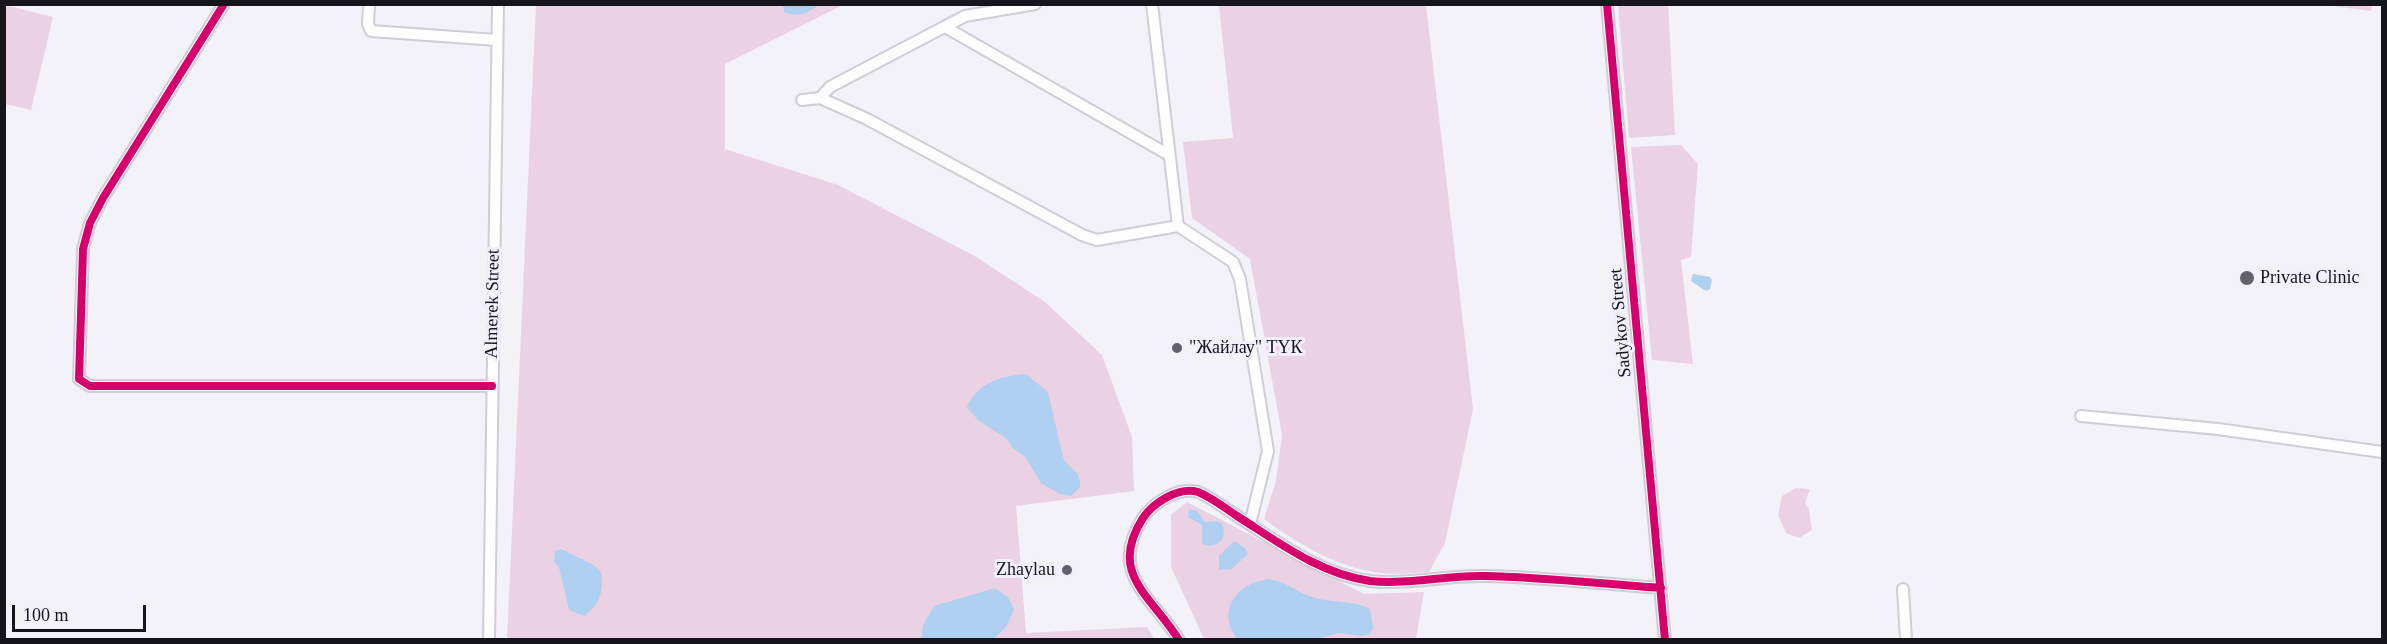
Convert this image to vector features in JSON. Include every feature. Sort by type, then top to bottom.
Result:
[{"type":"street","points":[[224,4],[90,222],[83,249],[79,379],[90,386],[492,386]]},
{"type":"street","points":[[369,4],[368,24],[371,31],[497,40]]},
{"type":"street","name":"Almerek Street","points":[[489,639],[498,4]]},
{"type":"street","points":[[820,98],[830,87],[965,16],[1035,4]]},
{"type":"street","points":[[1152,4],[1178,226]]},
{"type":"street","name":"Sadykov Street","points":[[1607,4],[1665,639]]},
{"type":"street","points":[[945,27],[1169,155]]},
{"type":"street","points":[[802,100],[820,98],[867,119],[1082,235],[1097,240],[1178,226],[1233,262],[1240,279],[1268,452],[1250,524]]},
{"type":"street","points":[[2081,416],[2218,429],[2382,452]]},
{"type":"street","points":[[1179,639],[1146,599],[1132,573],[1128,553],[1133,537],[1145,516],[1173,494],[1185,491],[1197,492],[1304,559],[1370,581],[1484,576],[1661,588]]},
{"type":"street","points":[[1903,588],[1906,639]]},
{"type":"shaded area","points":[[2372,4],[2371,11],[2325,5]]},
{"type":"shaded area","points":[[5,5],[53,17],[31,110],[5,104]]},
{"type":"shaded area","points":[[536,5],[843,5],[725,64],[725,149],[838,185],[973,255],[1045,302],[1102,355],[1132,437],[1134,491],[1016,506],[1026,633],[1147,627],[1154,639],[507,640]]},
{"type":"shaded area","points":[[1219,5],[1426,5],[1473,409],[1445,543],[1429,572],[1388,574],[1366,571],[1320,554],[1264,519],[1276,481],[1282,435],[1250,259],[1192,218],[1183,142],[1233,138]]},
{"type":"shaded area","points":[[1618,5],[1668,5],[1675,135],[1629,138]]},
{"type":"shaded area","points":[[1681,145],[1698,164],[1691,257],[1681,260],[1693,364],[1652,360],[1631,147]]},
{"type":"shaded area","points":[[1796,488],[1810,489],[1805,504],[1809,509],[1812,530],[1799,538],[1786,533],[1778,515],[1782,496]]},
{"type":"shaded area","points":[[1187,502],[1364,594],[1424,592],[1416,639],[1204,639],[1171,567],[1171,515]]},
{"type":"water","points":[[783,4],[819,5],[807,12],[794,15],[784,12]]},
{"type":"water","points":[[1693,274],[1710,277],[1712,280],[1710,289],[1706,291],[1691,281]]},
{"type":"water","points":[[1026,374],[1048,392],[1063,457],[1077,473],[1080,481],[1080,487],[1071,496],[1060,494],[1041,483],[1026,458],[1013,448],[1006,438],[979,421],[967,407],[972,398],[991,382],[1008,376]]},
{"type":"water","points":[[1189,509],[1197,511],[1205,522],[1217,521],[1223,525],[1224,531],[1219,542],[1212,545],[1202,544],[1202,525],[1188,517]]},
{"type":"water","points":[[1234,541],[1245,548],[1248,554],[1232,569],[1219,570],[1219,556]]},
{"type":"water","points":[[561,549],[594,565],[602,574],[599,598],[594,607],[584,616],[569,610],[559,567],[554,562],[555,551]]},
{"type":"water","points":[[1267,579],[1280,582],[1315,598],[1364,606],[1370,609],[1373,628],[1370,634],[1362,636],[1339,633],[1313,640],[1237,639],[1229,623],[1228,615],[1233,600],[1244,588]]},
{"type":"water","points":[[995,588],[1008,597],[1014,609],[1006,627],[994,639],[921,639],[923,625],[934,606]]},
{"type":"cycle path","points":[[224,4],[103,198],[90,223],[83,249],[79,379],[90,386],[492,386]]},
{"type":"cycle path","points":[[1607,4],[1665,640]]},
{"type":"cycle path","points":[[1179,640],[1137,584],[1131,570],[1130,554],[1133,538],[1147,512],[1167,497],[1183,491],[1198,492],[1208,497],[1300,556],[1334,572],[1370,581],[1398,582],[1484,576],[1661,588]]},
{"type":"place","name":"Private Clinic","points":[[2247,278]]},
{"type":"place","name":"\"Жайлау\" ТҮК","points":[[1177,348]]},
{"type":"place","name":"Zhaylau","points":[[1067,570]]}]
